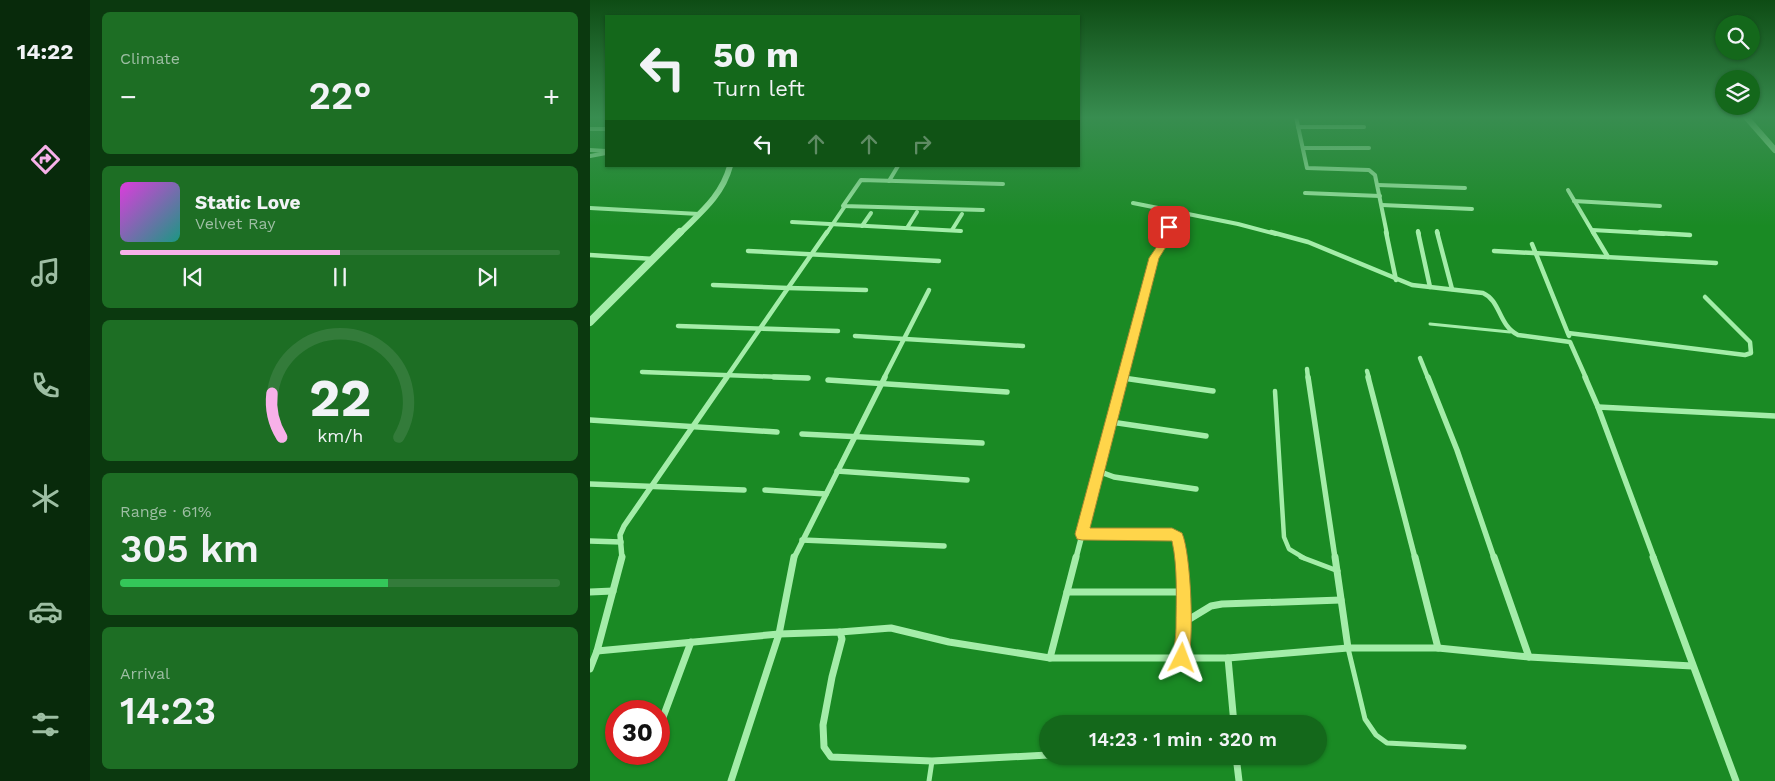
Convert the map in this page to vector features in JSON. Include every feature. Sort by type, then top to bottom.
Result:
[{"type":"street","points":[[1304,153],[1307,168],[1369,170],[1375,175],[1396,280]]},
{"type":"street","points":[[590,322],[714,199],[726,181],[730,167]]},
{"type":"street","points":[[889,180],[897,167]]},
{"type":"street","points":[[590,670],[622,557],[620,535],[624,526],[761,329],[861,180],[1003,184]]},
{"type":"street","points":[[1378,185],[1464,188]]},
{"type":"street","points":[[1568,190],[1608,257]]},
{"type":"street","points":[[1305,193],[1380,196]]},
{"type":"street","points":[[1574,201],[1660,206]]},
{"type":"street","points":[[1133,203],[1238,224],[1308,242],[1412,285],[1482,293],[1490,296],[1504,326],[1510,332],[1518,335],[1570,342]]},
{"type":"street","points":[[1382,205],[1472,209]]},
{"type":"street","points":[[845,206],[983,210]]},
{"type":"street","points":[[590,208],[699,214]]},
{"type":"street","points":[[1050,658],[1154,258],[1164,242],[1174,211]]},
{"type":"street","points":[[907,228],[917,212]]},
{"type":"street","points":[[862,226],[871,213]]},
{"type":"street","points":[[952,230],[962,214]]},
{"type":"street","points":[[792,222],[961,231]]},
{"type":"street","points":[[1592,230],[1690,235]]},
{"type":"street","points":[[1418,231],[1430,287]]},
{"type":"street","points":[[1437,231],[1452,289]]},
{"type":"street","points":[[1532,244],[1570,342],[1598,407],[1736,781]]},
{"type":"street","points":[[748,251],[939,261]]},
{"type":"street","points":[[1494,251],[1716,263]]},
{"type":"street","points":[[590,255],[654,259]]},
{"type":"street","points":[[713,285],[866,290]]},
{"type":"street","points":[[730,781],[779,634],[794,557],[929,290]]},
{"type":"street","points":[[1568,333],[1745,355],[1751,353],[1750,342],[1705,297]]},
{"type":"street","points":[[678,326],[838,331]]},
{"type":"street","points":[[855,336],[1024,346]]},
{"type":"street","points":[[1420,358],[1457,450],[1528,657]]},
{"type":"street","points":[[1307,369],[1348,648]]},
{"type":"street","points":[[1367,371],[1438,648]]},
{"type":"street","points":[[642,372],[808,378]]},
{"type":"street","points":[[1122,378],[1213,391]]},
{"type":"street","points":[[828,380],[1008,392]]},
{"type":"street","points":[[1598,407],[1775,416]]},
{"type":"street","points":[[590,420],[777,432]]},
{"type":"street","points":[[1111,422],[1206,436]]},
{"type":"street","points":[[802,434],[982,443]]},
{"type":"street","points":[[837,471],[967,480]]},
{"type":"street","points":[[1098,471],[1114,477],[1196,489]]},
{"type":"street","points":[[590,484],[744,490]]},
{"type":"street","points":[[765,490],[826,494]]},
{"type":"street","points":[[1082,534],[1172,534],[1178,537],[1181,548],[1182,658]]},
{"type":"street","points":[[802,540],[944,546]]},
{"type":"street","points":[[590,541],[621,542]]},
{"type":"street","points":[[590,592],[613,590]]},
{"type":"street","points":[[1067,592],[1182,592]]},
{"type":"street","points":[[1183,623],[1211,606],[1222,604],[1341,600]]},
{"type":"street","points":[[596,651],[779,634],[891,628],[949,642],[1050,658],[1228,658],[1348,648],[1438,648],[1528,657],[1692,666]]},
{"type":"street","points":[[840,632],[842,639],[832,677],[823,725],[824,747],[830,757],[932,761],[1039,755]]},
{"type":"street","points":[[669,700],[691,642]]},
{"type":"street","points":[[1228,658],[1233,715]]},
{"type":"street","points":[[1237,765],[1239,781]]},
{"type":"lane","points":[[1430,324],[1510,332]]},
{"type":"lane","points":[[1275,391],[1284,537],[1289,549],[1302,557],[1338,571]]},
{"type":"lane","points":[[1348,648],[1365,719],[1376,735],[1387,743],[1464,747]]},
{"type":"lane","points":[[929,781],[932,761]]},
{"type":"route","points":[[1169,227],[1162,248],[1154,258],[1082,534],[1172,534],[1178,537],[1182,554],[1182,658]]}]
